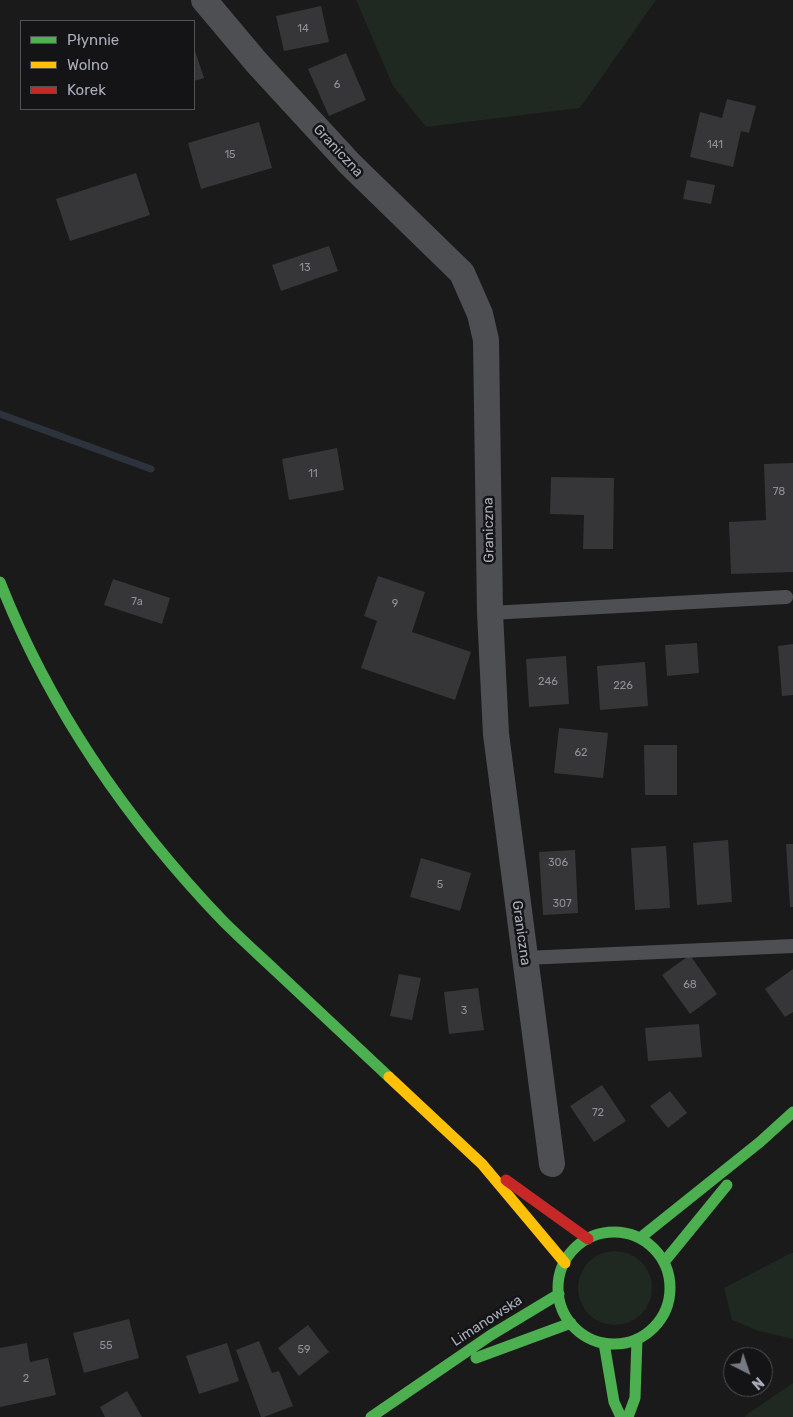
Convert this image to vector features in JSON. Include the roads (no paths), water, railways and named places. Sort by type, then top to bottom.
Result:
[{"type":"main road","points":[[0,582],[19,630],[66,717],[116,793],[165,856],[224,922],[482,1164],[565,1263]]},
{"type":"main road","points":[[640,1238],[760,1142],[793,1112]]},
{"type":"main road","points":[[664,1262],[760,1142]]},
{"type":"main road","points":[[482,1164],[588,1239]]},
{"type":"main road","points":[[614,1232],[640,1238],[650,1245],[664,1262],[670,1277],[668,1302],[657,1324],[648,1333],[623,1344],[604,1343],[581,1333],[571,1323],[563,1309],[559,1294],[559,1280],[565,1263],[577,1246],[600,1234],[614,1232]]},
{"type":"main road","name":"Limanowska","points":[[371,1417],[491,1334],[559,1294]]},
{"type":"main road","name":"Limanowska","points":[[432,1375],[571,1323]]},
{"type":"main road","points":[[628,1417],[635,1398],[637,1339]]},
{"type":"main road","points":[[604,1343],[614,1402],[621,1417]]},
{"type":"street","name":"Graniczna","points":[[204,0],[257,63],[350,164],[462,273],[480,314],[486,340],[490,613],[496,734],[552,1164]]},
{"type":"lane","points":[[490,613],[786,597]]},
{"type":"lane","points":[[524,958],[793,946]]},
{"type":"waterway","points":[[0,414],[151,469]]}]
